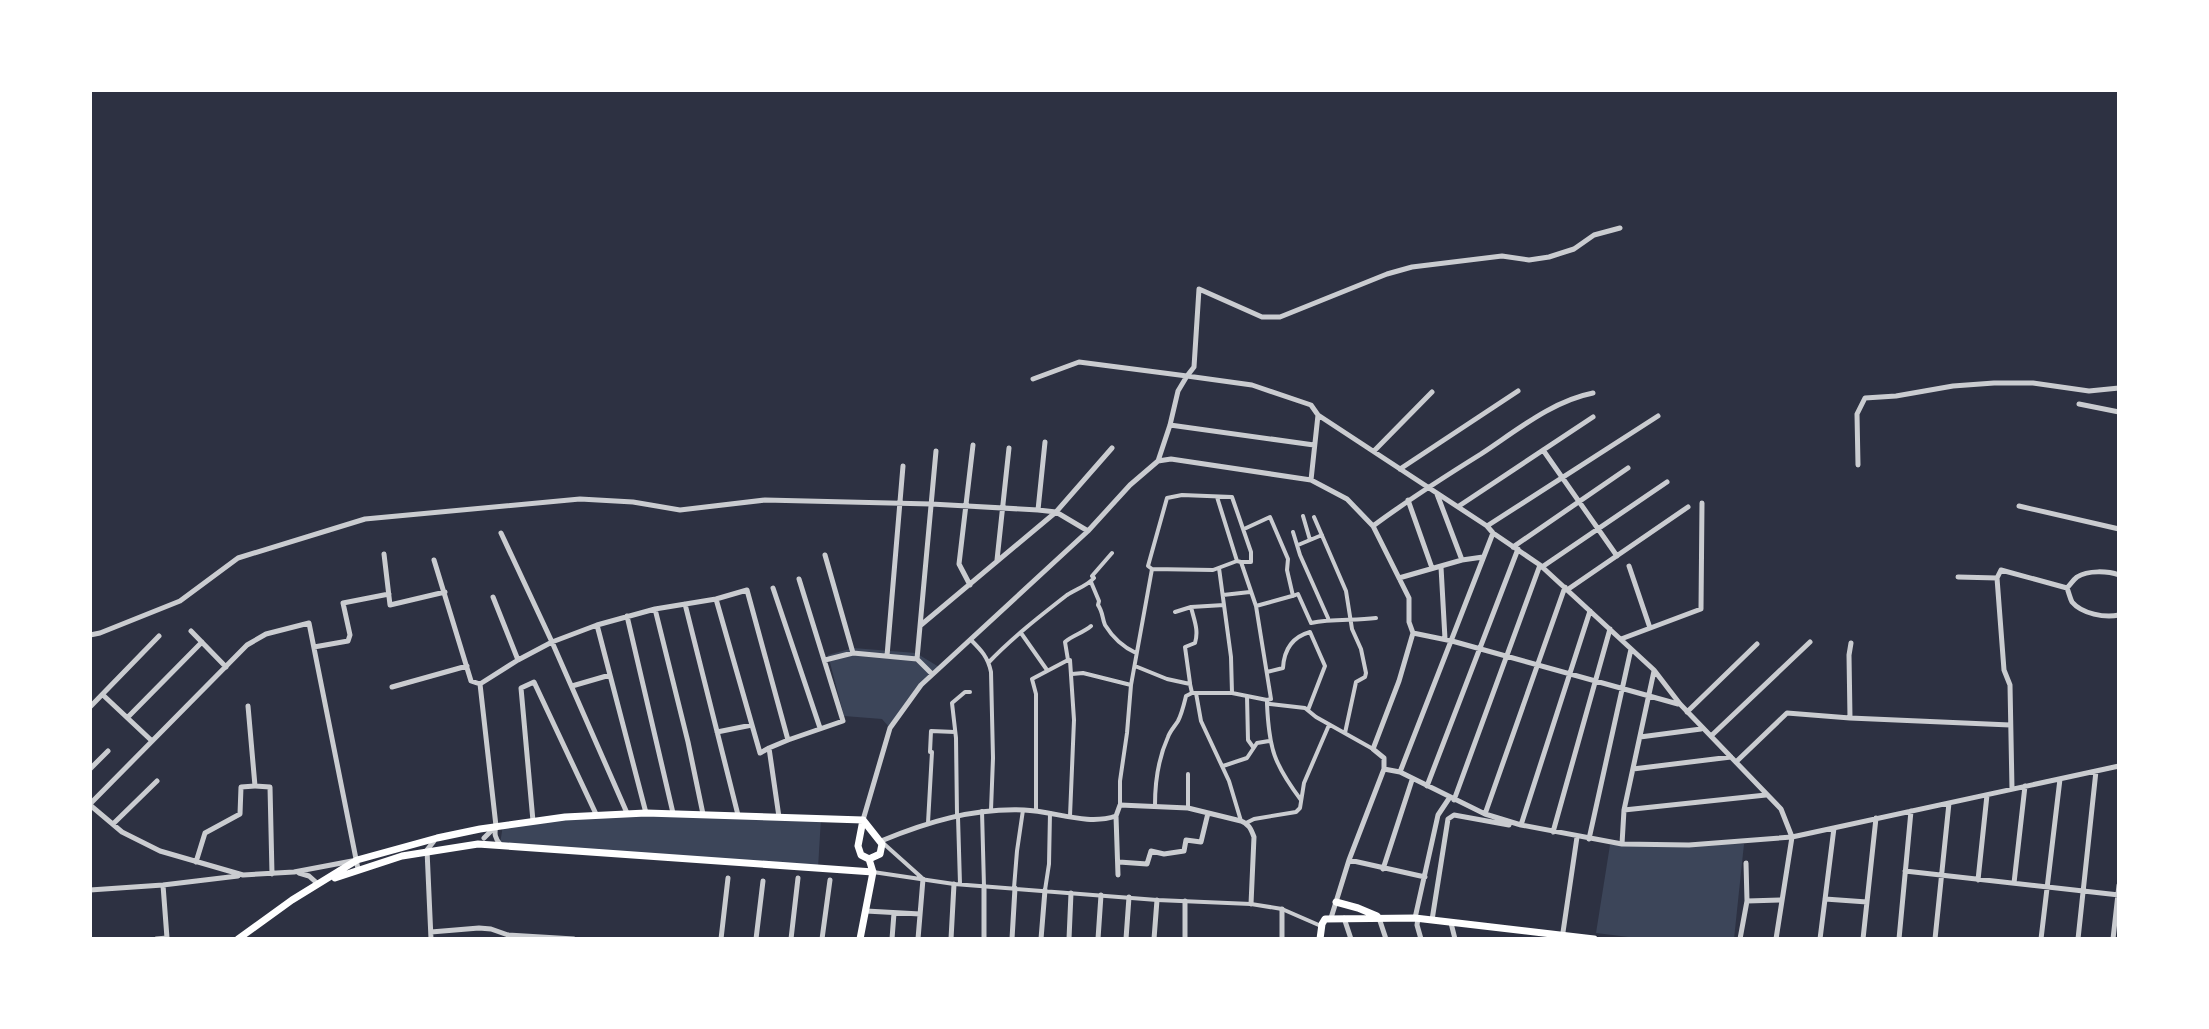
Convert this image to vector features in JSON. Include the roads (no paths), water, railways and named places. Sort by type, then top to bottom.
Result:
[{"type":"main road","points":[[238,939],[318,884],[358,864],[437,838],[496,826],[596,814],[673,813],[863,820],[879,839],[882,849],[880,854],[867,859],[856,871]]},
{"type":"main road","points":[[860,939],[873,872],[867,859],[858,851],[863,820]]},
{"type":"main road","points":[[859,841],[867,835],[879,839]]},
{"type":"main road","points":[[358,864],[481,841],[873,872]]},
{"type":"main road","points":[[1336,902],[1379,917]]},
{"type":"main road","points":[[1320,939],[1323,920],[1379,917],[1416,918],[1528,935],[1594,939]]},
{"type":"street","points":[[863,820],[890,728],[921,685],[1088,531],[1130,485],[1158,461],[1178,391],[1194,367],[1199,289],[1262,317],[1280,317],[1412,267],[1502,256],[1529,260],[1549,257],[1574,249],[1594,235],[1620,228]]},
{"type":"street","points":[[1033,379],[1079,362],[1252,385],[1311,405],[1318,415],[1459,506],[1541,566],[1654,670],[1687,712],[1781,809],[1792,837],[1776,939]]},
{"type":"street","points":[[1858,465],[1857,414],[1865,398],[1994,383],[2033,383],[2089,391],[2119,388]]},
{"type":"street","points":[[1400,469],[1518,391]]},
{"type":"street","points":[[1374,451],[1432,392]]},
{"type":"street","points":[[1373,526],[1525,424],[1572,397],[1593,393]]},
{"type":"street","points":[[2079,404],[2119,412]]},
{"type":"street","points":[[1311,480],[1318,415]]},
{"type":"street","points":[[1487,526],[1658,416]]},
{"type":"street","points":[[1459,506],[1593,417]]},
{"type":"street","points":[[1170,425],[1314,445]]},
{"type":"street","points":[[1038,510],[1045,442]]},
{"type":"street","points":[[970,585],[959,564],[973,445]]},
{"type":"street","points":[[997,561],[1009,448]]},
{"type":"street","points":[[921,625],[1056,512],[1112,448]]},
{"type":"street","points":[[1543,450],[1617,556]]},
{"type":"street","points":[[917,659],[936,451]]},
{"type":"street","points":[[1158,461],[1171,459],[1311,480],[1347,499],[1373,526],[1409,598],[1409,622],[1413,633],[1399,681],[1373,749]]},
{"type":"street","points":[[887,656],[903,466]]},
{"type":"street","points":[[1427,786],[1516,548],[1628,468]]},
{"type":"street","points":[[1421,939],[1416,918],[1438,815],[1452,798],[1541,566],[1667,482]]},
{"type":"street","points":[[1437,492],[1462,560]]},
{"type":"street","points":[[1118,875],[1116,816],[1120,805],[1131,685],[1150,567],[1167,498],[1182,495],[1232,497],[1251,562],[1199,571],[1150,567]]},
{"type":"street","points":[[1217,497],[1256,606],[1271,699],[1267,702],[1269,741],[1285,779],[1301,800]]},
{"type":"street","points":[[90,635],[180,601],[238,558],[365,519],[580,499],[633,502],[680,510],[765,500],[1038,510],[1056,512],[1088,531]]},
{"type":"street","points":[[1408,500],[1432,568]]},
{"type":"street","points":[[1621,639],[1701,609],[1702,503]]},
{"type":"street","points":[[2019,506],[2119,529]]},
{"type":"street","points":[[1485,814],[1566,588],[1688,507]]},
{"type":"street","points":[[1303,516],[1310,540]]},
{"type":"street","points":[[1243,529],[1270,517],[1288,559],[1287,570],[1293,596]]},
{"type":"street","points":[[1314,517],[1346,591],[1366,673],[1356,682],[1345,733]]},
{"type":"street","points":[[1293,532],[1328,618]]},
{"type":"street","points":[[501,533],[627,813]]},
{"type":"street","points":[[1400,772],[1448,640],[1493,533]]},
{"type":"street","points":[[1298,545],[1322,535]]},
{"type":"street","points":[[989,662],[1000,649],[1068,595],[1091,582],[1092,576],[1112,553]]},
{"type":"street","points":[[384,554],[390,605],[445,592]]},
{"type":"street","points":[[825,555],[853,653]]},
{"type":"street","points":[[1288,559],[1300,555]]},
{"type":"street","points":[[1399,578],[1483,557]]},
{"type":"street","points":[[434,560],[471,681],[480,684]]},
{"type":"street","points":[[1629,566],[1650,628]]},
{"type":"street","points":[[1441,567],[1448,640]]},
{"type":"street","points":[[1219,568],[1231,657],[1232,693]]},
{"type":"street","points":[[2012,789],[2010,685],[2004,670],[1997,578],[2001,570],[2067,588]]},
{"type":"street","points":[[2067,588],[2078,576],[2096,572],[2119,575]]},
{"type":"street","points":[[1958,577],[1997,578]]},
{"type":"street","points":[[716,599],[760,753],[843,721],[799,579]]},
{"type":"street","points":[[1091,582],[1103,621],[1119,644],[1137,653]]},
{"type":"street","points":[[773,588],[820,728]]},
{"type":"street","points":[[2067,588],[2073,602],[2088,613],[2110,617],[2119,615]]},
{"type":"street","points":[[480,684],[552,642],[597,625],[655,609],[716,599],[747,590],[788,740]]},
{"type":"street","points":[[1223,595],[1250,592]]},
{"type":"street","points":[[314,647],[348,641],[350,635],[343,603],[389,594]]},
{"type":"street","points":[[1256,606],[1298,594],[1325,666],[1308,710]]},
{"type":"street","points":[[493,597],[518,660]]},
{"type":"street","points":[[685,604],[738,815]]},
{"type":"street","points":[[1175,612],[1191,607],[1224,605]]},
{"type":"street","points":[[1191,607],[1197,623],[1197,641],[1185,647],[1190,684],[1201,721],[1223,766],[1244,822],[1254,837],[1251,904]]},
{"type":"street","points":[[655,609],[703,814]]},
{"type":"street","points":[[1521,825],[1590,611]]},
{"type":"street","points":[[627,616],[673,813]]},
{"type":"street","points":[[1311,623],[1328,618],[1376,618]]},
{"type":"street","points":[[1070,816],[1074,720],[1072,674],[1065,642],[1103,621]]},
{"type":"street","points":[[90,890],[358,864],[309,623],[266,634],[247,645],[90,804],[122,832],[160,851],[243,875]]},
{"type":"street","points":[[597,625],[646,813]]},
{"type":"street","points":[[1553,832],[1610,629]]},
{"type":"street","points":[[191,631],[226,667]]},
{"type":"street","points":[[1267,672],[1283,668],[1290,644],[1310,632]]},
{"type":"street","points":[[1020,633],[1047,670]]},
{"type":"street","points":[[1413,633],[1680,704]]},
{"type":"street","points":[[90,707],[159,636]]},
{"type":"street","points":[[970,638],[989,662],[993,758],[991,810]]},
{"type":"street","points":[[128,717],[202,642]]},
{"type":"street","points":[[1711,736],[1810,642]]},
{"type":"street","points":[[1850,718],[1851,643]]},
{"type":"street","points":[[1687,712],[1757,644]]},
{"type":"street","points":[[1589,839],[1631,649]]},
{"type":"street","points":[[825,660],[853,653],[917,659],[932,674]]},
{"type":"street","points":[[1036,811],[1036,694],[1032,679],[1068,660]]},
{"type":"street","points":[[392,687],[467,666]]},
{"type":"street","points":[[1135,666],[1167,679],[1190,684]]},
{"type":"street","points":[[1622,844],[1624,810],[1654,670]]},
{"type":"street","points":[[1072,674],[1083,673],[1131,685]]},
{"type":"street","points":[[572,686],[610,675]]},
{"type":"street","points":[[533,821],[521,688],[534,682],[596,814]]},
{"type":"street","points":[[480,684],[496,839],[500,844]]},
{"type":"street","points":[[951,939],[957,885],[958,814],[952,703],[965,692],[970,692]]},
{"type":"street","points":[[1155,805],[1159,759],[1180,719],[1186,696],[1194,693],[1232,693],[1308,710],[1373,749],[1384,758],[1384,769],[1349,860],[1331,918]]},
{"type":"street","points":[[103,695],[152,741]]},
{"type":"street","points":[[1247,696],[1248,740],[1254,747]]},
{"type":"street","points":[[248,706],[255,786]]},
{"type":"street","points":[[1633,769],[1734,759],[1787,713],[2010,725]]},
{"type":"street","points":[[1120,805],[1188,808],[1244,822],[1292,814],[1300,808],[1304,783],[1329,724]]},
{"type":"street","points":[[717,732],[752,725]]},
{"type":"street","points":[[1640,737],[1702,728]]},
{"type":"street","points":[[928,823],[931,731],[955,732]]},
{"type":"street","points":[[1223,766],[1247,758],[1257,743],[1269,741]]},
{"type":"street","points":[[769,748],[779,817]]},
{"type":"street","points":[[90,769],[108,751]]},
{"type":"street","points":[[1432,920],[1448,819],[1454,815],[1622,844],[1689,845],[1792,837],[2119,766]]},
{"type":"street","points":[[1384,769],[1400,772],[1485,814],[1577,837]]},
{"type":"street","points":[[2078,939],[2096,771]]},
{"type":"street","points":[[1188,774],[1188,808]]},
{"type":"street","points":[[2041,939],[2060,779]]},
{"type":"street","points":[[1383,869],[1412,780]]},
{"type":"street","points":[[113,824],[157,781]]},
{"type":"street","points":[[2014,883],[2025,786]]},
{"type":"street","points":[[196,862],[205,833],[240,814],[241,787],[270,787],[272,874]]},
{"type":"street","points":[[1624,810],[1767,795]]},
{"type":"street","points":[[1978,880],[1987,795]]},
{"type":"street","points":[[1935,939],[1949,803]]},
{"type":"street","points":[[923,879],[879,839],[958,814],[991,810],[1036,811],[1094,819],[1116,816]]},
{"type":"street","points":[[1012,939],[1017,851],[1023,810]]},
{"type":"street","points":[[982,811],[984,939]]},
{"type":"street","points":[[1899,939],[1911,811]]},
{"type":"street","points":[[1041,939],[1049,864],[1050,813]]},
{"type":"street","points":[[1119,862],[1147,864],[1151,851],[1164,854],[1184,851],[1186,840],[1201,842],[1208,813]]},
{"type":"street","points":[[1863,939],[1876,818]]},
{"type":"street","points":[[481,841],[496,826]]},
{"type":"street","points":[[1820,939],[1834,828]]},
{"type":"street","points":[[480,829],[484,833],[481,841]]},
{"type":"street","points":[[1563,937],[1577,837]]},
{"type":"street","points":[[437,838],[427,850],[431,935],[479,928],[491,929],[508,937],[571,939]]},
{"type":"street","points":[[1349,860],[1425,877]]},
{"type":"street","points":[[1740,939],[1747,901],[1746,863]]},
{"type":"street","points":[[1905,871],[2118,895]]},
{"type":"street","points":[[294,872],[309,876],[318,884]]},
{"type":"street","points":[[873,872],[957,885],[1251,904],[1282,909],[1321,926]]},
{"type":"street","points":[[721,939],[728,878]]},
{"type":"street","points":[[791,939],[798,878]]},
{"type":"street","points":[[918,939],[923,879]]},
{"type":"street","points":[[822,939],[830,880]]},
{"type":"street","points":[[756,939],[763,881]]},
{"type":"street","points":[[156,939],[167,938],[163,885]]},
{"type":"street","points":[[2113,939],[2119,885]]},
{"type":"street","points":[[1069,939],[1071,893]]},
{"type":"street","points":[[1098,939],[1101,895]]},
{"type":"street","points":[[1126,939],[1129,897]]},
{"type":"street","points":[[1825,899],[1867,902]]},
{"type":"street","points":[[1154,939],[1157,900]]},
{"type":"street","points":[[1747,901],[1782,900]]},
{"type":"street","points":[[1185,901],[1185,939]]},
{"type":"street","points":[[1282,909],[1282,939]]},
{"type":"street","points":[[866,911],[920,914]]},
{"type":"street","points":[[892,939],[894,913]]},
{"type":"street","points":[[1379,917],[1386,939]]},
{"type":"street","points":[[1344,918],[1351,939]]},
{"type":"street","points":[[1451,923],[1455,939]]}]
